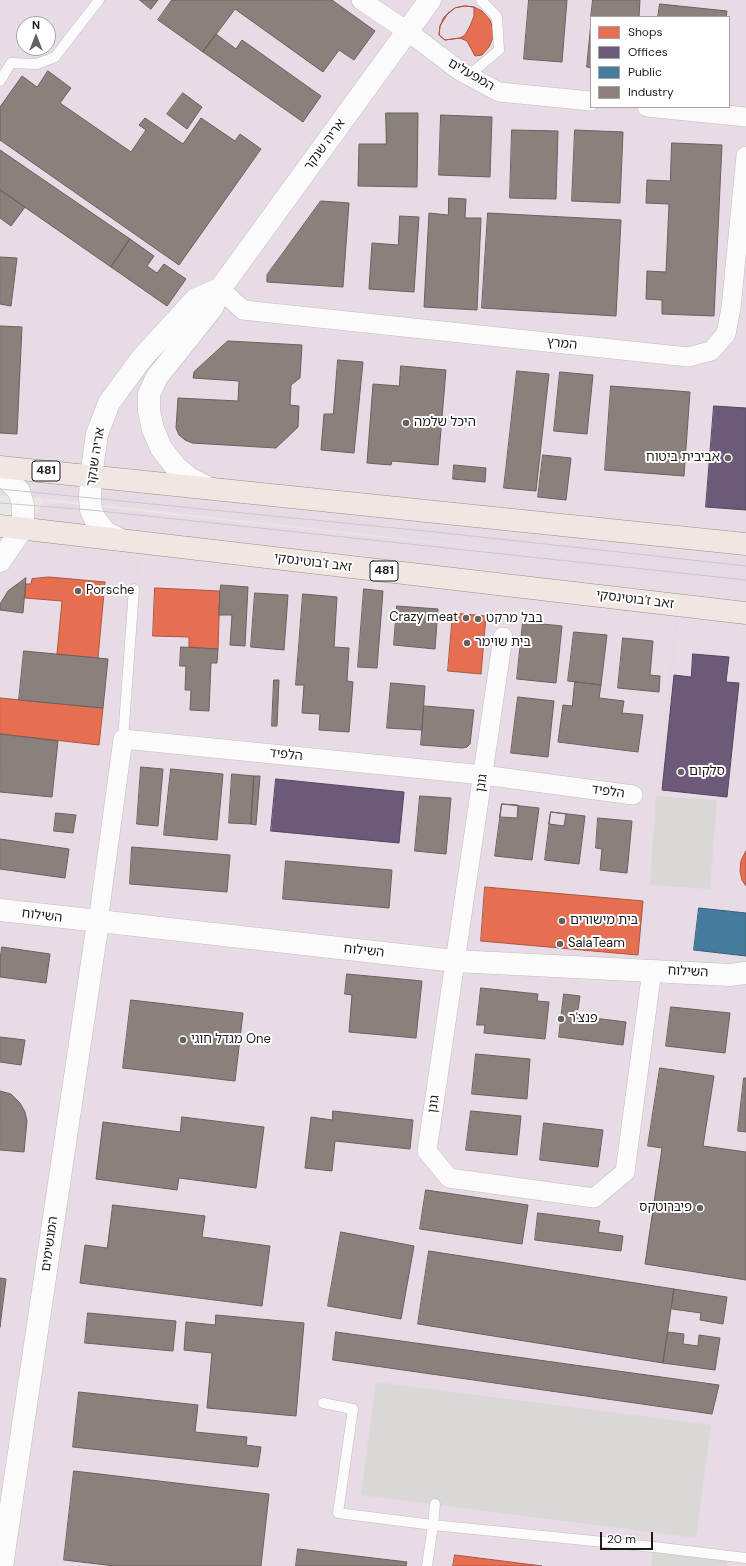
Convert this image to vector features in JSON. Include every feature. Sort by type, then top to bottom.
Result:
[{"type":"main road","name":"481","points":[[0,467],[746,544]]},
{"type":"main road","name":"זאב ז'בוטינסקי","points":[[0,526],[746,613]]},
{"type":"street","name":"המפעלים","points":[[361,0],[408,31],[460,72],[499,92],[590,101]]},
{"type":"street","name":"אריה שנקר","points":[[208,488],[189,478],[175,466],[161,448],[149,411],[149,394],[157,377],[212,308],[220,289],[430,0]]},
{"type":"street","points":[[657,108],[746,117]]},
{"type":"street","name":"המרץ","points":[[220,289],[243,310],[688,357],[711,351],[726,334],[731,308],[746,156]]},
{"type":"street","name":"אריה שנקר","points":[[131,541],[105,532],[95,519],[91,510],[91,476],[97,434],[109,403],[141,359],[196,299],[220,289]]},
{"type":"street","points":[[0,472],[19,490],[23,505],[23,528],[0,561]]},
{"type":"street","name":"גונן","points":[[503,637],[427,1151],[449,1178],[594,1198],[625,1172],[652,970]]},
{"type":"street","points":[[98,922],[123,739]]},
{"type":"street","name":"הלפיד","points":[[123,739],[483,775],[633,795]]},
{"type":"street","name":"השילוח","points":[[0,910],[455,961],[741,975]]},
{"type":"street","name":"המגשימים","points":[[2,1566],[98,922]]},
{"type":"lane","points":[[0,81],[11,63],[37,64],[55,57],[99,0]]},
{"type":"lane","points":[[468,76],[499,50],[497,17],[481,0]]},
{"type":"lane","points":[[123,739],[134,589]]},
{"type":"lane","points":[[323,1403],[353,1409],[338,1513],[433,1525],[654,1547],[746,1558]]},
{"type":"lane","points":[[427,1566],[435,1504]]},
{"type":"path","points":[[131,541],[134,589]]},
{"type":"path","points":[[660,796],[659,787],[677,605]]},
{"type":"shaded area","points":[[0,0],[746,0],[746,1566],[0,1566],[0,572],[44,501],[575,558],[41,498],[0,495]]},
{"type":"shaded area","points":[[656,796],[717,800],[710,889],[650,885]]},
{"type":"shaded area","points":[[376,1382],[711,1425],[696,1538],[361,1495]]},
{"type":"shaded area","points":[[654,1547],[728,1556],[727,1566],[651,1566]]},
{"type":"building: Shops","points":[[465,6],[474,7],[482,11],[490,20],[493,29],[493,38],[489,47],[482,55],[475,56],[467,41],[460,38],[445,40],[439,35],[440,26],[448,13],[455,8]]},
{"type":"building: Shops","points":[[465,6],[474,7],[474,16],[465,35],[460,38],[445,40],[439,35],[440,26],[444,17],[455,8]]},
{"type":"building: Shops","points":[[49,577],[105,582],[98,658],[57,654],[62,601],[25,598],[26,584],[31,584],[32,579]]},
{"type":"building: Shops","points":[[155,588],[220,591],[218,649],[189,647],[189,637],[153,636]]},
{"type":"building: Shops","name":"בית שוימר","points":[[453,613],[486,616],[481,674],[448,671]]},
{"type":"building: Shops","points":[[0,698],[103,708],[99,745],[0,734]]},
{"type":"building: Shops","points":[[746,851],[746,886],[742,880],[740,871],[741,861]]},
{"type":"building: Shops","name":"בית מישורים","points":[[485,887],[643,901],[638,955],[481,941]]},
{"type":"building: Shops","points":[[455,1555],[542,1566],[453,1566]]},
{"type":"building: Offices","name":"אביבית ביטוח","points":[[714,406],[746,408],[746,510],[706,507]]},
{"type":"building: Offices","name":"סלקום","points":[[693,654],[729,657],[726,682],[739,683],[727,797],[662,790],[674,675],[691,677]]},
{"type":"building: Offices","points":[[276,779],[404,792],[399,843],[271,831]]},
{"type":"building: Public","points":[[699,908],[746,913],[746,956],[694,950]]},
{"type":"building: Industry","points":[[140,0],[158,0],[151,9]]},
{"type":"building: Industry","points":[[172,0],[332,0],[375,31],[354,60],[339,50],[323,72],[235,9],[203,52],[158,20]]},
{"type":"building: Industry","points":[[529,0],[567,0],[562,62],[524,59]]},
{"type":"building: Industry","points":[[593,0],[640,0],[639,16],[591,16]]},
{"type":"building: Industry","points":[[660,4],[727,11],[726,16],[658,16]]},
{"type":"building: Industry","points":[[216,34],[236,49],[242,40],[321,96],[303,122],[203,52]]},
{"type":"building: Industry","points":[[590,34],[590,68],[587,67]]},
{"type":"building: Industry","points":[[48,71],[71,88],[60,103],[131,152],[146,130],[139,125],[145,118],[183,144],[201,118],[235,141],[240,134],[261,149],[179,265],[0,140],[0,107],[22,76],[37,87]]},
{"type":"building: Industry","points":[[183,93],[202,107],[187,129],[167,114]]},
{"type":"building: Industry","points":[[386,113],[418,113],[417,187],[358,186],[359,144],[386,144]]},
{"type":"building: Industry","points":[[441,115],[492,117],[490,177],[439,175]]},
{"type":"building: Industry","points":[[512,130],[558,131],[556,199],[510,198]]},
{"type":"building: Industry","points":[[575,130],[623,132],[620,203],[572,201]]},
{"type":"building: Industry","points":[[672,143],[722,145],[714,316],[662,314],[662,300],[646,299],[647,271],[666,272],[669,204],[646,203],[647,180],[670,181]]},
{"type":"building: Industry","points":[[0,150],[130,239],[111,267],[0,190]]},
{"type":"building: Industry","points":[[0,190],[25,207],[11,226],[0,218]]},
{"type":"building: Industry","points":[[449,198],[466,199],[465,218],[481,218],[477,310],[424,307],[429,213],[448,215]]},
{"type":"building: Industry","points":[[321,201],[349,203],[343,287],[267,282],[267,275]]},
{"type":"building: Industry","points":[[488,213],[621,220],[616,316],[482,308]]},
{"type":"building: Industry","points":[[400,216],[419,217],[414,292],[369,289],[372,243],[398,245]]},
{"type":"building: Industry","points":[[130,239],[154,256],[147,266],[157,273],[164,264],[186,279],[167,306],[111,267]]},
{"type":"building: Industry","points":[[0,257],[17,258],[11,306],[0,304]]},
{"type":"building: Industry","points":[[0,326],[22,327],[17,434],[0,433]]},
{"type":"building: Industry","points":[[228,341],[302,345],[300,378],[291,385],[290,405],[299,406],[298,427],[276,448],[192,443],[179,435],[176,428],[178,398],[238,401],[239,381],[193,378],[194,372]]},
{"type":"building: Industry","points":[[338,360],[363,362],[354,453],[321,450],[324,414],[333,414]]},
{"type":"building: Industry","name":"היכל שלמה","points":[[401,366],[446,370],[438,465],[392,461],[391,465],[367,463],[373,384],[399,386]]},
{"type":"building: Industry","points":[[517,371],[549,374],[536,491],[504,488]]},
{"type":"building: Industry","points":[[560,372],[593,375],[587,434],[554,431]]},
{"type":"building: Industry","points":[[611,386],[690,392],[684,476],[605,470]]},
{"type":"building: Industry","points":[[543,455],[571,458],[566,500],[538,497]]},
{"type":"building: Industry","points":[[454,465],[486,468],[485,482],[453,479]]},
{"type":"building: Industry","points":[[26,578],[23,613],[0,610],[0,604],[8,591]]},
{"type":"building: Industry","points":[[221,585],[248,587],[245,646],[230,645],[232,615],[219,615]]},
{"type":"building: Industry","points":[[364,589],[383,591],[377,668],[358,667]]},
{"type":"building: Industry","points":[[255,593],[288,595],[284,650],[251,647]]},
{"type":"building: Industry","points":[[303,594],[337,597],[334,647],[349,648],[347,681],[353,682],[349,732],[319,730],[320,714],[302,713],[304,685],[296,685]]},
{"type":"building: Industry","points":[[397,606],[438,609],[435,649],[394,645]]},
{"type":"building: Industry","points":[[523,622],[562,626],[556,683],[517,679]]},
{"type":"building: Industry","points":[[574,632],[607,635],[601,685],[568,681]]},
{"type":"building: Industry","points":[[623,638],[653,641],[650,675],[660,676],[659,692],[618,688]]},
{"type":"building: Industry","points":[[181,647],[218,649],[217,663],[211,663],[209,711],[190,710],[191,690],[185,690],[186,666],[180,666]]},
{"type":"building: Industry","points":[[24,651],[108,659],[103,708],[19,700]]},
{"type":"building: Industry","points":[[274,680],[279,680],[277,726],[272,726]]},
{"type":"building: Industry","points":[[575,682],[601,685],[599,698],[624,701],[622,713],[643,715],[638,752],[558,742],[563,705],[572,706]]},
{"type":"building: Industry","points":[[391,683],[425,686],[422,730],[387,728]]},
{"type":"building: Industry","points":[[518,697],[554,701],[548,757],[511,753]]},
{"type":"building: Industry","points":[[424,706],[474,710],[470,744],[467,747],[462,748],[421,745]]},
{"type":"building: Industry","points":[[0,734],[58,741],[52,797],[0,792]]},
{"type":"building: Industry","points":[[141,767],[163,769],[158,826],[137,824]]},
{"type":"building: Industry","points":[[171,769],[223,774],[217,840],[164,835]]},
{"type":"building: Industry","points":[[232,774],[254,776],[251,824],[229,823]]},
{"type":"building: Industry","points":[[254,776],[260,776],[256,825],[251,824]]},
{"type":"building: Industry","points":[[420,796],[451,798],[446,854],[415,851]]},
{"type":"building: Industry","points":[[502,804],[539,808],[532,860],[495,856]]},
{"type":"building: Industry","points":[[502,804],[518,805],[517,818],[500,817]]},
{"type":"building: Industry","points":[[551,812],[585,816],[579,864],[545,860]]},
{"type":"building: Industry","points":[[551,812],[566,814],[564,826],[549,824]]},
{"type":"building: Industry","points":[[56,813],[76,815],[73,833],[54,831]]},
{"type":"building: Industry","points":[[598,818],[632,821],[627,873],[600,870],[602,849],[596,848]]},
{"type":"building: Industry","points":[[0,839],[69,849],[65,878],[0,869]]},
{"type":"building: Industry","points":[[132,847],[230,855],[227,892],[130,884]]},
{"type":"building: Industry","points":[[286,861],[392,870],[389,908],[283,899]]},
{"type":"building: Industry","points":[[2,947],[50,954],[46,983],[0,977]]},
{"type":"building: Industry","points":[[347,974],[422,981],[416,1038],[349,1032],[352,995],[345,994]]},
{"type":"building: Industry","points":[[481,988],[538,994],[537,1001],[549,1002],[545,1039],[484,1033],[485,1025],[477,1025]]},
{"type":"building: Industry","points":[[564,994],[580,996],[577,1016],[626,1022],[623,1045],[559,1037]]},
{"type":"building: Industry","name":"מגדל חוגי One","points":[[131,1000],[243,1013],[235,1081],[123,1068]]},
{"type":"building: Industry","points":[[671,1007],[730,1013],[725,1053],[666,1046]]},
{"type":"building: Industry","points":[[0,1037],[25,1040],[21,1065],[0,1062]]},
{"type":"building: Industry","points":[[476,1054],[530,1059],[527,1099],[472,1094]]},
{"type":"building: Industry","name":"פיברוטקס","points":[[660,1068],[714,1076],[703,1146],[746,1152],[746,1280],[645,1264],[662,1148],[648,1146]]},
{"type":"building: Industry","points":[[744,1078],[746,1078],[746,1132],[738,1131]]},
{"type":"building: Industry","points":[[0,1091],[11,1094],[20,1103],[25,1112],[27,1121],[24,1152],[0,1150]]},
{"type":"building: Industry","points":[[333,1111],[413,1120],[410,1149],[335,1141],[332,1171],[305,1168],[311,1117],[332,1120]]},
{"type":"building: Industry","points":[[471,1111],[521,1116],[517,1155],[466,1150]]},
{"type":"building: Industry","points":[[182,1117],[264,1127],[256,1188],[179,1178],[177,1190],[96,1179],[103,1122],[180,1132]]},
{"type":"building: Industry","points":[[544,1123],[603,1130],[598,1167],[540,1160]]},
{"type":"building: Industry","points":[[426,1190],[528,1205],[522,1244],[420,1229]]},
{"type":"building: Industry","points":[[113,1205],[205,1216],[202,1237],[270,1246],[262,1306],[80,1283],[85,1245],[107,1248]]},
{"type":"building: Industry","points":[[538,1213],[600,1221],[598,1232],[623,1236],[621,1251],[535,1240]]},
{"type":"building: Industry","points":[[341,1232],[414,1246],[401,1319],[328,1306]]},
{"type":"building: Industry","points":[[429,1251],[674,1289],[663,1363],[418,1324]]},
{"type":"building: Industry","points":[[0,1278],[6,1279],[0,1327]]},
{"type":"building: Industry","points":[[674,1289],[727,1297],[723,1324],[700,1320],[701,1313],[672,1309]]},
{"type":"building: Industry","points":[[88,1313],[176,1321],[173,1351],[85,1343]]},
{"type":"building: Industry","points":[[216,1315],[304,1323],[296,1416],[207,1408],[212,1353],[184,1350],[186,1322],[215,1325]]},
{"type":"building: Industry","points":[[336,1332],[719,1385],[712,1414],[333,1360]]},
{"type":"building: Industry","points":[[668,1332],[684,1334],[683,1344],[698,1346],[699,1335],[720,1338],[715,1370],[663,1363]]},
{"type":"building: Industry","points":[[79,1392],[198,1405],[195,1432],[247,1437],[246,1445],[261,1447],[258,1467],[73,1447]]},
{"type":"building: Industry","points":[[74,1471],[269,1494],[261,1566],[115,1566],[64,1560]]},
{"type":"building: Industry","points":[[298,1549],[407,1562],[406,1566],[296,1566]]},
{"type":"tram line","points":[[0,489],[435,532],[746,566]]},
{"type":"tram line","points":[[0,503],[91,510],[746,580]]},
{"type":"place","name":"היכל שלמה","points":[[406,423]]},
{"type":"place","name":"אביבית ביטוח","points":[[728,458]]},
{"type":"place","name":"Porsche","points":[[78,591]]},
{"type":"place","name":"Crazy meat","points":[[466,618]]},
{"type":"place","name":"בבל מרקט","points":[[478,619]]},
{"type":"place","name":"בית שוימר","points":[[467,643]]},
{"type":"place","name":"סלקום","points":[[681,772]]},
{"type":"place","name":"בית מישורים","points":[[562,921]]},
{"type":"place","name":"SalaTeam","points":[[560,944]]},
{"type":"place","name":"פנצ'ר","points":[[561,1019]]},
{"type":"place","name":"מגדל חוגי One","points":[[183,1040]]},
{"type":"place","name":"פיברוטקס","points":[[700,1208]]}]
